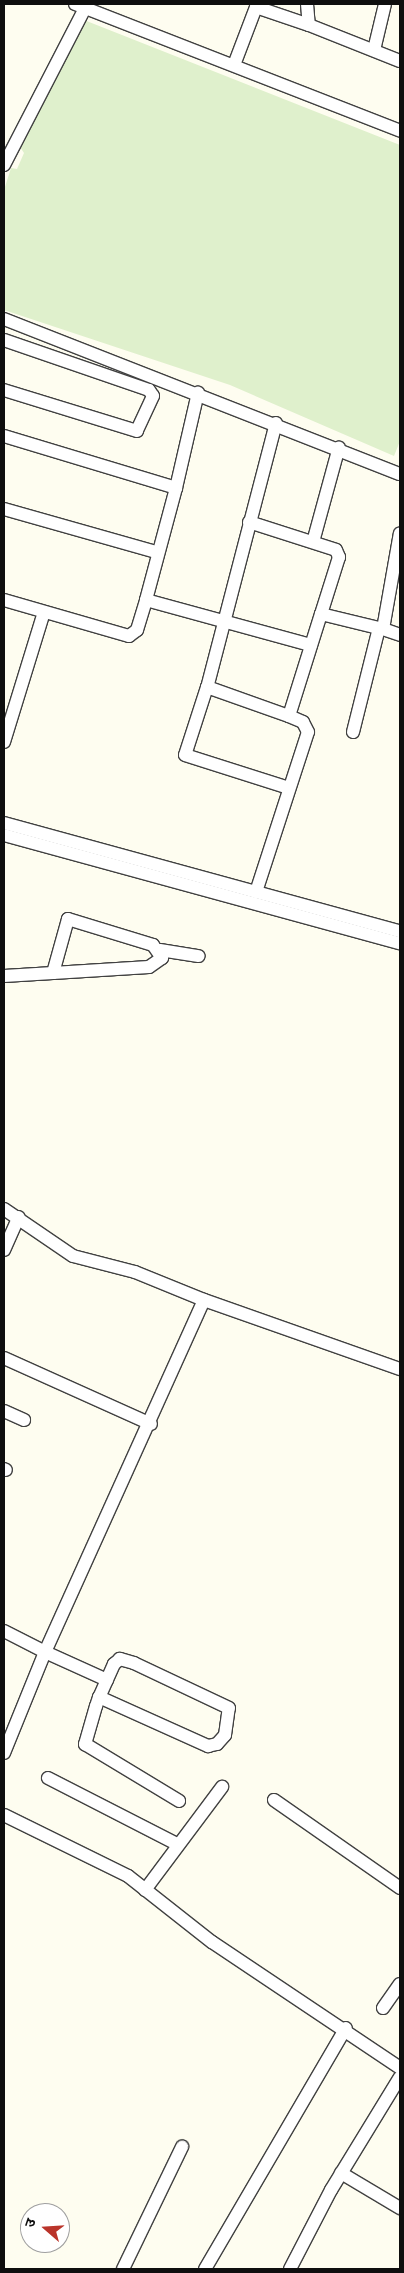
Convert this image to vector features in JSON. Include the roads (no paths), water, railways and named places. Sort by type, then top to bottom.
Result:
[{"type":"street","points":[[307,4],[309,25]]},
{"type":"street","points":[[374,50],[385,4]]},
{"type":"street","points":[[4,165],[83,5],[400,131]]},
{"type":"street","points":[[234,65],[256,7],[309,25],[400,61]]},
{"type":"street","points":[[4,319],[339,447],[400,474]]},
{"type":"street","points":[[4,340],[149,390],[153,396],[137,431],[4,390]]},
{"type":"street","points":[[4,600],[129,636],[137,630],[146,600],[156,552],[176,488],[198,393]]},
{"type":"street","points":[[276,423],[223,619],[207,687],[185,755],[289,788]]},
{"type":"street","points":[[4,436],[176,488]]},
{"type":"street","points":[[313,542],[339,447]]},
{"type":"street","points":[[4,509],[156,552]]},
{"type":"street","points":[[249,522],[336,550],[339,557],[289,716]]},
{"type":"street","points":[[353,732],[381,629],[400,533]]},
{"type":"street","points":[[146,600],[223,619],[311,645]]},
{"type":"street","points":[[4,742],[44,612]]},
{"type":"street","points":[[321,614],[400,635]]},
{"type":"street","points":[[207,687],[303,722],[308,732],[256,892]]},
{"type":"street","points":[[4,823],[400,931]]},
{"type":"street","points":[[4,835],[400,943]]},
{"type":"street","points":[[53,973],[68,919],[160,950],[199,956]]},
{"type":"street","points":[[4,976],[149,967],[162,958],[160,950]]},
{"type":"street","points":[[4,1209],[73,1256],[135,1272],[204,1300],[400,1369]]},
{"type":"street","points":[[4,1250],[18,1217]]},
{"type":"street","points":[[4,1753],[45,1652],[150,1424],[204,1300]]},
{"type":"street","points":[[4,1358],[150,1424]]},
{"type":"street","points":[[4,1411],[24,1420]]},
{"type":"street","points":[[4,1631],[107,1680]]},
{"type":"street","points":[[99,1697],[208,1746],[217,1744],[229,1726],[231,1712],[226,1705],[134,1663],[117,1660],[107,1680],[99,1697],[84,1741],[87,1747],[179,1801]]},
{"type":"street","points":[[48,1778],[177,1844]]},
{"type":"street","points":[[145,1890],[177,1844],[222,1787]]},
{"type":"street","points":[[274,1800],[400,1888]]},
{"type":"street","points":[[4,1816],[122,1872],[212,1942],[346,2028],[400,2068]]},
{"type":"street","points":[[383,2008],[400,1984]]},
{"type":"street","points":[[205,2269],[346,2028]]},
{"type":"street","points":[[290,2269],[341,2173],[400,2077]]},
{"type":"street","points":[[123,2269],[182,2147]]},
{"type":"street","points":[[341,2173],[400,2208]]}]
